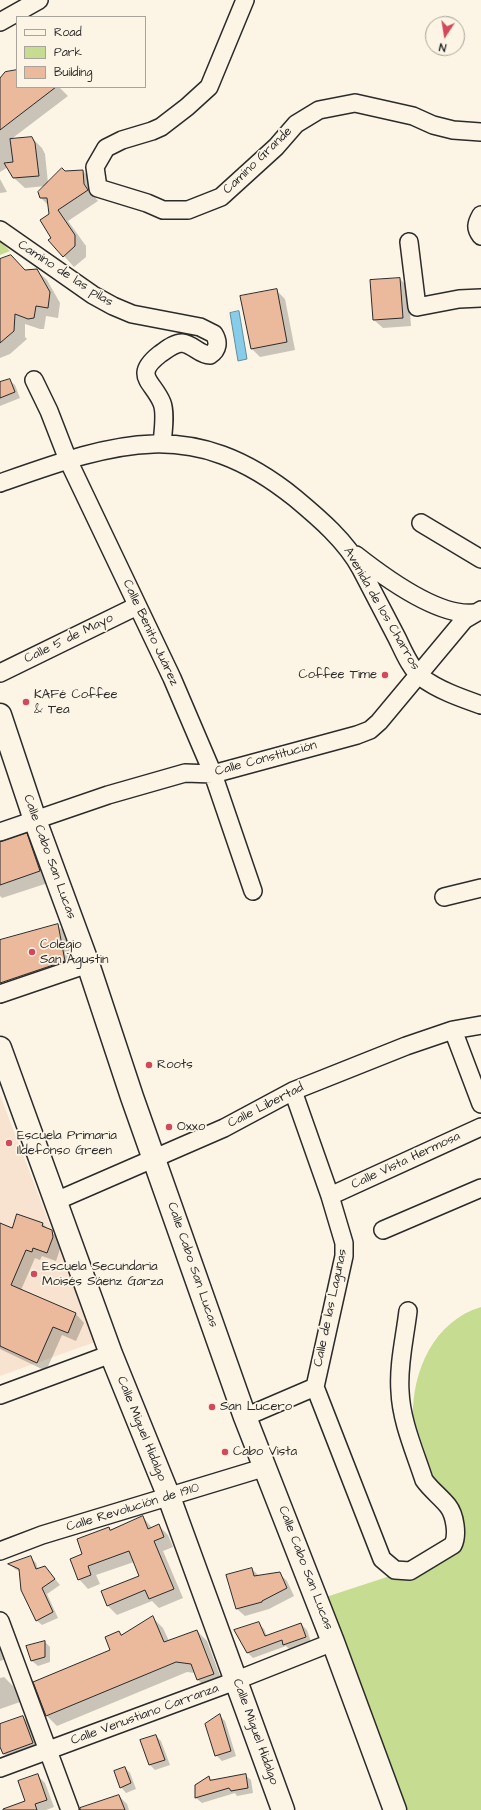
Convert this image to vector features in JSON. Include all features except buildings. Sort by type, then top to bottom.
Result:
[{"type":"main road","name":"Calle Cabo San Lucas","points":[[0,715],[35,820],[88,964],[132,1097],[245,1417],[266,1467],[333,1642],[395,1810]]},
{"type":"main road","name":"Calle Miguel Hidalgo","points":[[0,1048],[111,1354],[169,1497],[283,1810]]},
{"type":"street","points":[[0,22],[39,0]]},
{"type":"street","name":"Camino Grande","points":[[245,0],[209,87],[187,107],[161,127],[152,132],[122,140],[106,148],[95,167],[98,188],[147,203],[163,210],[188,210],[221,197],[276,147],[296,124],[319,110],[355,103],[413,116],[433,125],[452,130],[481,132]]},
{"type":"street","points":[[481,215],[476,222],[476,230],[481,236]]},
{"type":"street","name":"Camino de las pilas","points":[[0,230],[93,295],[113,306],[136,315],[200,327],[211,331],[214,334],[217,346],[216,350],[210,355],[203,354],[186,344],[178,344],[151,361],[148,366],[148,382],[163,406],[162,444]]},
{"type":"street","points":[[409,242],[417,307],[459,299],[481,298]]},
{"type":"street","name":"Calle Benito Juárez","points":[[34,380],[49,411],[68,460],[172,678],[213,774],[253,890]]},
{"type":"street","name":"Avenida de los Charros","points":[[0,483],[68,460],[117,447],[162,444],[189,446],[208,450],[243,463],[276,483],[299,501],[347,548],[360,567],[405,654],[420,676],[450,693],[481,705]]},
{"type":"street","points":[[421,523],[481,559]]},
{"type":"street","points":[[347,548],[372,568],[432,605],[452,612],[477,612]]},
{"type":"street","name":"Calle 5 de Mayo","points":[[0,673],[137,606]]},
{"type":"street","name":"Calle Constitución","points":[[0,832],[108,795],[185,773],[213,774],[357,735],[370,730],[420,676],[464,620],[477,612]]},
{"type":"street","points":[[444,897],[481,888]]},
{"type":"street","points":[[0,994],[88,964]]},
{"type":"street","name":"Calle Libertad","points":[[56,1201],[224,1128],[292,1091],[406,1046],[453,1030],[481,1025]]},
{"type":"street","points":[[453,1030],[481,1104]]},
{"type":"street","name":"Calle de las Lagunas","points":[[292,1091],[330,1196],[344,1243],[344,1256],[315,1387]]},
{"type":"street","name":"Calle Vista Hermosa","points":[[330,1196],[481,1127]]},
{"type":"street","points":[[383,1230],[481,1188]]},
{"type":"street","points":[[245,1417],[315,1387],[382,1559],[395,1570],[410,1571],[453,1545],[457,1531],[449,1507],[424,1480],[402,1409],[399,1390],[400,1371],[408,1311]]},
{"type":"street","points":[[0,1395],[111,1354]]},
{"type":"street","name":"Calle Revolución de 1910","points":[[0,1551],[42,1535],[266,1467]]},
{"type":"street","points":[[0,1621],[70,1810]]},
{"type":"street","name":"Calle Venustiano Carranza","points":[[0,1768],[236,1681],[333,1642]]},
{"type":"shaded area","name":"Escuela Secundaria Moisés Sáenz Garza","points":[[0,1095],[95,1342],[0,1376]]},
{"type":"green space","points":[[0,241],[10,251],[0,255]]},
{"type":"green space","points":[[481,1307],[481,1810],[404,1810],[326,1597],[390,1576],[458,1548],[413,1417],[414,1400],[417,1382],[422,1366],[429,1350],[439,1336],[450,1324],[465,1314]]},
{"type":"water","points":[[239,311],[247,359],[238,361],[230,313]]},
{"type":"place","name":"Coffee Time","points":[[385,675]]},
{"type":"place","name":"KAFé Coffee & Tea","points":[[26,702]]},
{"type":"place","name":"Colegio San Agustin","points":[[32,952]]},
{"type":"place","name":"Roots","points":[[149,1065]]},
{"type":"place","name":"Oxxo","points":[[169,1127]]},
{"type":"place","name":"Escuela Primaria Ildefonso Green","points":[[9,1143]]},
{"type":"place","name":"Escuela Secundaria Moisés Sáenz Garza","points":[[34,1274]]},
{"type":"place","name":"San Lucero","points":[[212,1407]]},
{"type":"place","name":"Cabo Vista","points":[[225,1452]]}]
